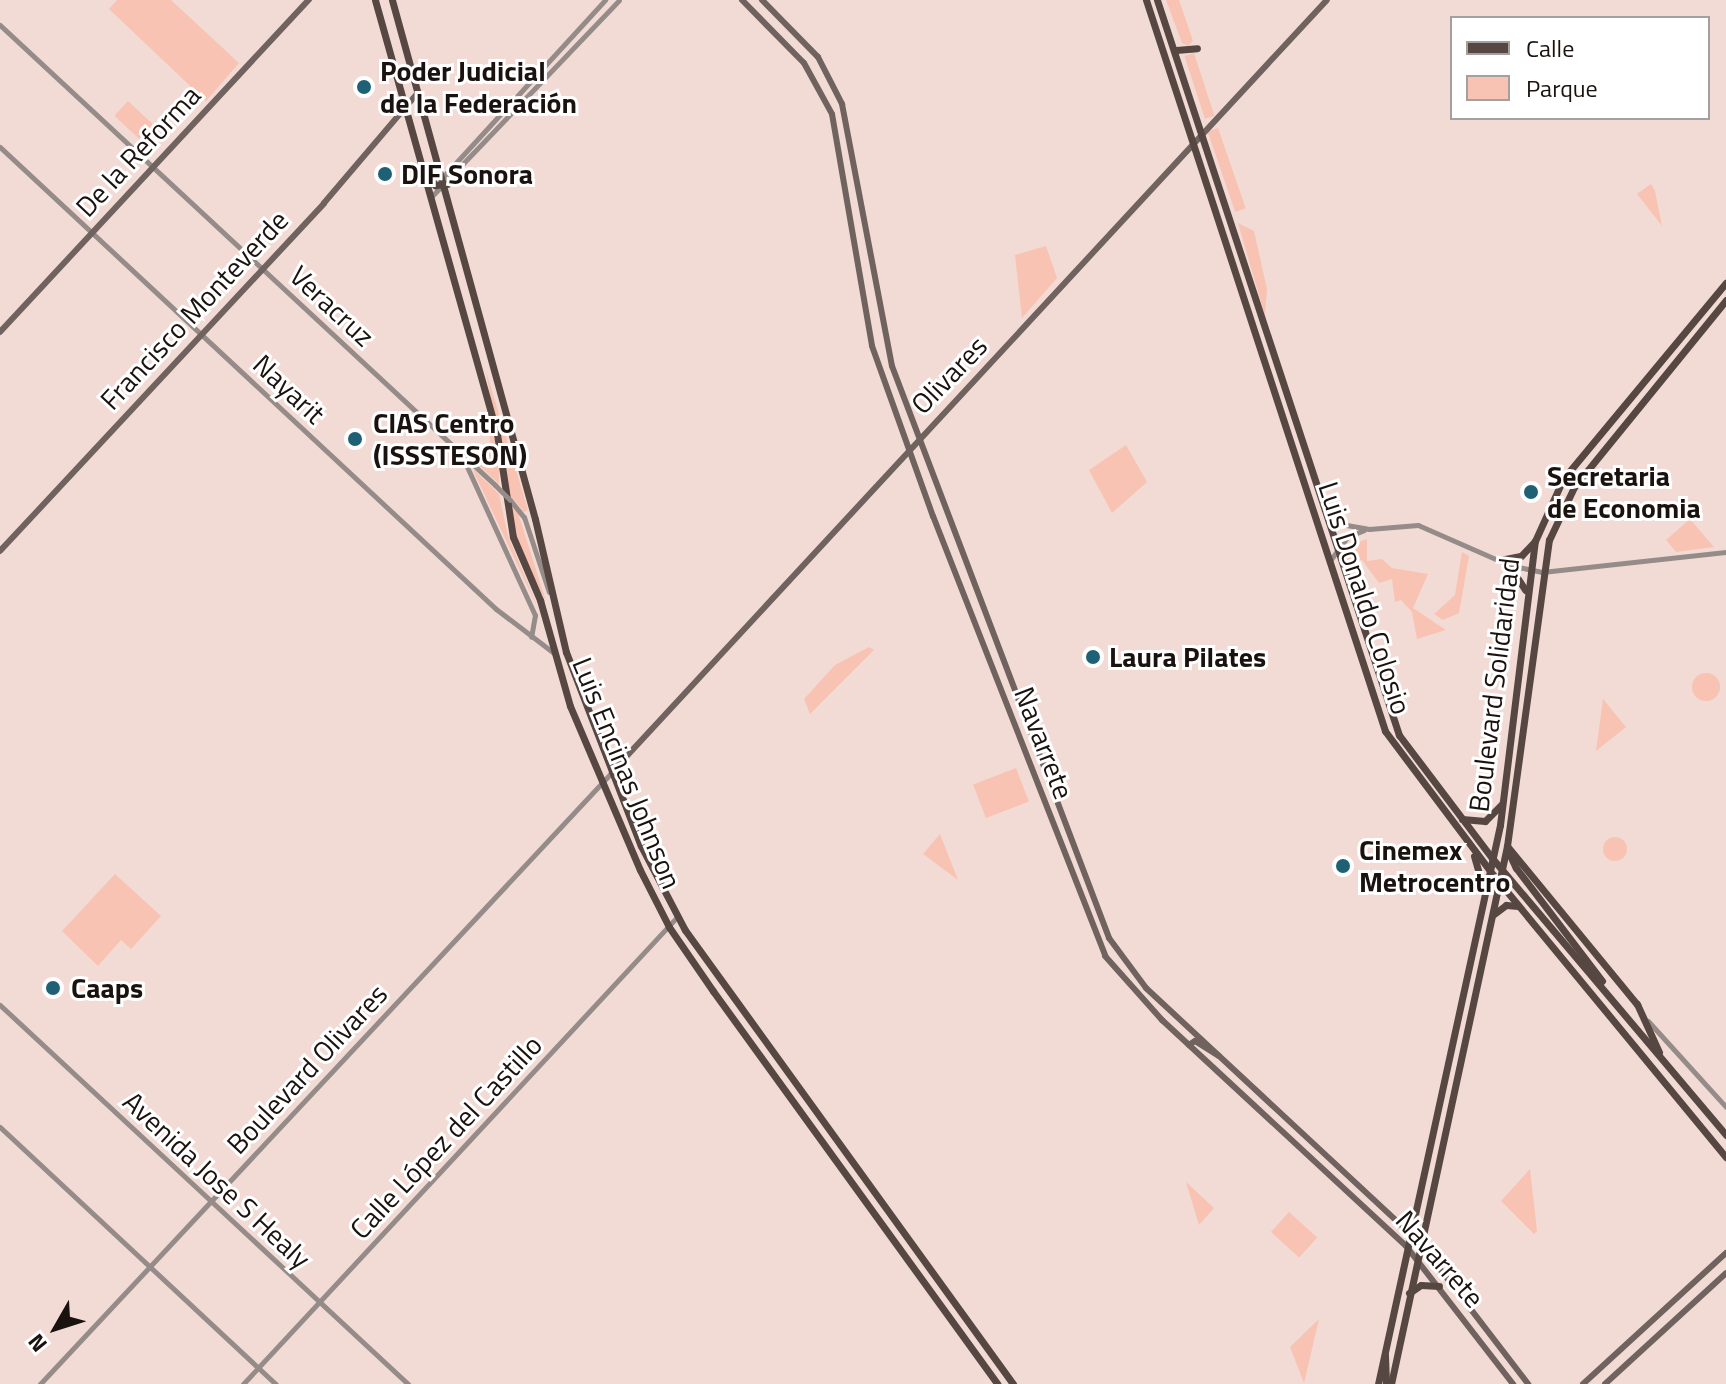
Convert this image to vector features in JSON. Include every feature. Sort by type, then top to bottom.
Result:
[{"type":"main road","name":"De la Reforma","points":[[0,332],[309,0]]},
{"type":"main road","name":"Luis Encinas Johnson","points":[[375,0],[497,434],[513,537],[602,780],[646,884],[669,927],[997,1384]]},
{"type":"main road","name":"Navarrete","points":[[742,0],[804,63],[832,114],[869,334],[909,450],[1096,938],[1122,980],[1406,1246],[1513,1384]]},
{"type":"main road","name":"Navarrete","points":[[762,0],[818,57],[848,119],[880,324],[918,439],[1109,938],[1146,988],[1420,1243],[1528,1384]]},
{"type":"main road","name":"Luis Donaldo Colosio","points":[[1146,0],[1201,158],[1385,731],[1490,871],[1726,1157]]},
{"type":"main road","name":"Luis Donaldo Colosio","points":[[1157,0],[1176,50],[1399,735],[1460,819],[1726,1135]]},
{"type":"main road","name":"Olivares","points":[[612,772],[1327,0]]},
{"type":"main road","name":"Luis Encinas Johnson","points":[[392,2],[535,519],[556,615],[583,703],[657,879],[677,917],[1013,1384]]},
{"type":"main road","points":[[1176,50],[1197,48]]},
{"type":"main road","name":"Francisco Monteverde","points":[[0,551],[405,112],[416,95]]},
{"type":"main road","points":[[418,155],[441,185]]},
{"type":"main road","points":[[1201,158],[1211,159]]},
{"type":"main road","name":"Boulevard Solidaridad","points":[[1378,1384],[1503,803],[1525,591],[1535,541],[1563,479],[1726,283]]},
{"type":"main road","name":"Boulevard Solidaridad","points":[[1389,1384],[1507,846],[1542,572],[1549,540],[1574,487],[1726,300]]},
{"type":"main road","points":[[1500,560],[1521,556],[1535,541]]},
{"type":"main road","points":[[1509,565],[1525,591]]},
{"type":"main road","points":[[1460,819],[1485,821],[1503,803]]},
{"type":"main road","points":[[1470,846],[1485,893]]},
{"type":"main road","points":[[1507,846],[1512,863],[1606,990]]},
{"type":"main road","points":[[1507,846],[1648,1021],[1662,1060]]},
{"type":"main road","points":[[646,884],[657,879]]},
{"type":"main road","points":[[1492,916],[1506,905],[1519,906]]},
{"type":"main road","points":[[1189,1045],[1195,1041],[1219,1056]]},
{"type":"main road","points":[[811,1128],[832,1134]]},
{"type":"main road","points":[[1348,1192],[1357,1182]]},
{"type":"main road","points":[[1583,1384],[1726,1253]]},
{"type":"main road","points":[[1605,1384],[1726,1273]]},
{"type":"main road","points":[[1409,1293],[1421,1285],[1439,1286]]},
{"type":"main road","points":[[1469,1326],[1478,1319]]},
{"type":"main road","points":[[1385,1355],[1389,1384]]},
{"type":"street","points":[[430,198],[605,0]]},
{"type":"street","points":[[441,185],[619,0]]},
{"type":"street","name":"Veracruz","points":[[0,25],[510,500],[524,517],[556,615]]},
{"type":"street","name":"Nayarit","points":[[0,147],[531,637],[555,655]]},
{"type":"street","points":[[461,454],[535,615],[538,624],[531,637]]},
{"type":"street","points":[[1329,522],[1369,529],[1418,525],[1509,565],[1542,572],[1725,552]]},
{"type":"street","points":[[1329,562],[1347,537],[1369,529]]},
{"type":"street","name":"Olivares","points":[[602,780],[612,772]]},
{"type":"street","name":"Boulevard Olivares","points":[[40,1384],[602,780]]},
{"type":"street","name":"Calle López del Castillo","points":[[243,1384],[677,917]]},
{"type":"street","name":"Avenida Jose S Healy","points":[[0,1005],[408,1384]]},
{"type":"street","points":[[1648,1021],[1726,1107]]},
{"type":"street","points":[[0,1127],[276,1384]]},
{"type":"green space","points":[[117,0],[171,0],[239,63],[206,101],[109,9]]},
{"type":"green space","points":[[1166,0],[1179,0],[1193,41],[1188,46],[1182,43]]},
{"type":"green space","points":[[1194,53],[1214,116],[1205,119],[1184,56]]},
{"type":"green space","points":[[128,101],[156,127],[142,142],[114,116]]},
{"type":"green space","points":[[1218,128],[1246,208],[1235,212],[1208,132]]},
{"type":"green space","points":[[1651,184],[1655,191],[1662,226],[1637,194]]},
{"type":"green space","points":[[1238,223],[1254,231],[1267,289],[1265,316]]},
{"type":"green space","points":[[1046,246],[1057,278],[1022,318],[1015,255]]},
{"type":"green space","points":[[486,371],[528,510],[524,512],[506,491]]},
{"type":"green space","points":[[488,409],[499,460],[499,484],[471,458],[490,443]]},
{"type":"green space","points":[[1126,445],[1147,482],[1112,513],[1089,470]]},
{"type":"green space","points":[[472,468],[499,494],[508,536],[540,613]]},
{"type":"green space","points":[[507,502],[518,513],[546,601],[523,558]]},
{"type":"green space","points":[[1690,519],[1714,547],[1676,552],[1666,540]]},
{"type":"green space","points":[[1367,539],[1367,561],[1382,559],[1392,568],[1428,574],[1413,608],[1446,630],[1417,639],[1412,612],[1401,600],[1395,602],[1392,579],[1379,583],[1362,560],[1347,560],[1350,545]]},
{"type":"green space","points":[[1462,552],[1469,556],[1459,613],[1443,620],[1434,614],[1455,595]]},
{"type":"green space","points":[[869,647],[874,650],[810,714],[804,699],[835,665]]},
{"type":"green space","points":[[1706,673],[1716,677],[1720,687],[1716,697],[1706,701],[1696,697],[1692,687],[1696,677]]},
{"type":"green space","points":[[1603,699],[1626,727],[1596,751]]},
{"type":"green space","points":[[1016,768],[1029,802],[986,818],[973,784]]},
{"type":"green space","points":[[940,834],[958,880],[923,854]]},
{"type":"green space","points":[[1615,837],[1624,840],[1627,849],[1624,858],[1615,861],[1606,858],[1603,849],[1606,840]]},
{"type":"green space","points":[[115,874],[161,916],[131,949],[121,940],[98,966],[62,931]]},
{"type":"green space","points":[[1530,1169],[1537,1231],[1534,1234],[1501,1201]]},
{"type":"green space","points":[[1186,1182],[1214,1208],[1199,1225]]},
{"type":"green space","points":[[1289,1212],[1317,1237],[1299,1257],[1271,1232]]},
{"type":"green space","points":[[1319,1319],[1304,1383],[1290,1347]]},
{"type":"place","name":"Poder Judicial de la Federación","points":[[364,87]]},
{"type":"place","name":"DIF Sonora","points":[[385,174]]},
{"type":"place","name":"CIAS Centro (ISSSTESON)","points":[[355,439]]},
{"type":"place","name":"Secretaria de Economia","points":[[1531,492]]},
{"type":"place","name":"Laura Pilates","points":[[1093,657]]},
{"type":"place","name":"Cinemex Metrocentro","points":[[1343,866]]},
{"type":"place","name":"Caaps","points":[[53,988]]}]
